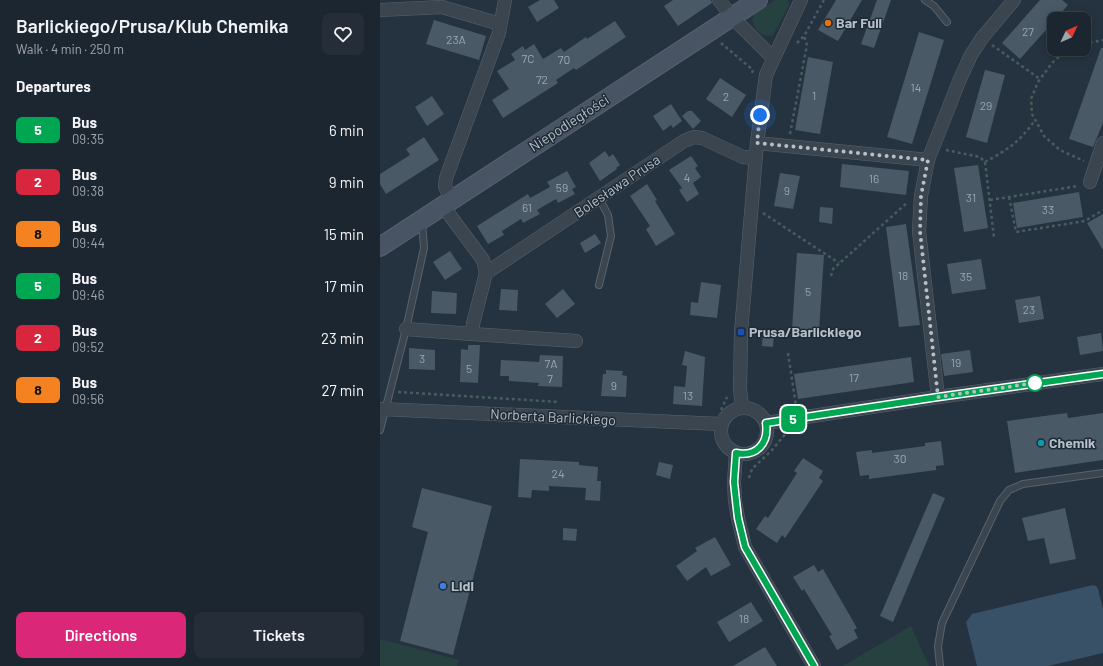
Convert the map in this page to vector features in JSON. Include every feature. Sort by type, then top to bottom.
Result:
[{"type":"street","points":[[472,334],[473,324],[486,273],[483,260],[447,203],[445,186],[446,178],[499,32],[505,0]]},
{"type":"street","points":[[719,0],[732,17],[773,58]]},
{"type":"street","name":"Niepodległości","points":[[380,247],[758,0]]},
{"type":"street","points":[[742,407],[740,389],[741,332],[755,158],[766,74],[801,0]]},
{"type":"street","points":[[938,397],[920,231],[921,196],[928,160],[971,55],[982,38],[1014,0]]},
{"type":"street","points":[[380,10],[442,7],[500,24]]},
{"type":"street","name":"Bolesława Prusa","points":[[486,273],[684,141],[694,136],[702,138],[743,157],[755,158]]},
{"type":"street","points":[[757,143],[928,160]]},
{"type":"street","points":[[1090,182],[1103,143]]},
{"type":"street","points":[[406,329],[576,341]]},
{"type":"street","points":[[766,423],[1103,374]]},
{"type":"street","points":[[742,407],[757,411],[766,423],[767,431],[766,438],[757,450],[743,454],[736,453],[725,444],[720,431],[720,418],[724,418],[729,412],[742,407]]},
{"type":"street","name":"Norberta Barlickiego","points":[[382,409],[720,418]]},
{"type":"street","points":[[736,453],[734,478],[736,501],[738,518],[745,547],[814,666]]},
{"type":"lane","points":[[925,0],[934,6],[947,22]]},
{"type":"lane","points":[[599,198],[608,215],[610,236],[599,285]]},
{"type":"lane","points":[[380,430],[382,409],[390,391],[406,329],[424,248],[422,220]]},
{"type":"lane","points":[[940,666],[938,646],[942,623],[1000,501],[1009,490],[1023,484],[1103,473]]},
{"type":"path","points":[[795,44],[804,36],[824,0]]},
{"type":"path","points":[[790,134],[807,45],[804,36]]},
{"type":"path","points":[[718,40],[753,70],[752,78]]},
{"type":"path","points":[[1091,43],[1103,40]]},
{"type":"path","points":[[989,43],[1040,79]]},
{"type":"path","points":[[1060,56],[1052,63],[1040,79],[1031,99],[1032,114],[1044,136],[1060,150],[1095,166]]},
{"type":"path","points":[[985,162],[1007,149],[1026,134],[1035,120]]},
{"type":"path","points":[[784,134],[798,135]]},
{"type":"path","points":[[943,155],[948,143]]},
{"type":"path","points":[[945,150],[980,157],[985,162],[994,237]]},
{"type":"path","points":[[990,200],[1090,182]]},
{"type":"path","points":[[1010,197],[1016,232],[1085,221],[1103,210]]},
{"type":"path","points":[[831,276],[833,268],[910,200],[909,208]]},
{"type":"path","points":[[761,212],[839,263]]},
{"type":"path","points":[[788,353],[796,406]]},
{"type":"path","points":[[390,391],[564,402]]},
{"type":"path","points":[[720,418],[727,393]]},
{"type":"path","points":[[748,483],[752,469],[786,434],[785,420]]},
{"type":"green space","points":[[775,0],[788,0],[789,5],[773,35],[765,36],[759,33],[752,19],[754,14]]},
{"type":"green space","points":[[911,626],[929,666],[843,666]]},
{"type":"green space","points":[[380,639],[459,660],[457,666],[380,666]]},
{"type":"water","points":[[1093,585],[1098,589],[1103,609],[1103,653],[1048,666],[977,666],[966,622],[972,614]]},
{"type":"building","points":[[540,0],[554,0],[559,8],[537,22],[528,7]]},
{"type":"building","points":[[673,0],[711,0],[712,3],[678,26],[664,6]]},
{"type":"building","points":[[836,0],[862,0],[838,41],[818,30]]},
{"type":"building","points":[[877,0],[891,0],[874,48],[861,44]]},
{"type":"building","points":[[1040,0],[1062,0],[1068,5],[1062,12],[1047,12],[1047,29],[1020,59],[1002,43]]},
{"type":"building","points":[[434,20],[486,36],[479,60],[426,44]]},
{"type":"building","points":[[615,21],[626,37],[576,70],[574,68],[556,80],[558,83],[503,118],[492,100],[509,89],[497,71],[515,60],[511,54],[523,46],[525,50],[534,44],[543,59],[561,48],[564,52],[586,37],[587,39]]},
{"type":"building","points":[[919,32],[944,40],[912,144],[887,137]]},
{"type":"building","points":[[1101,48],[1103,48],[1103,123],[1093,147],[1069,139]]},
{"type":"building","points":[[808,57],[833,62],[820,134],[795,130]]},
{"type":"building","points":[[985,70],[1005,75],[987,143],[966,137]]},
{"type":"building","points":[[720,78],[746,95],[732,117],[706,99]]},
{"type":"building","points":[[432,96],[444,114],[427,126],[415,107]]},
{"type":"building","points":[[671,104],[682,121],[673,128],[671,125],[663,131],[653,116]]},
{"type":"building","points":[[688,111],[692,111],[701,121],[693,129],[682,116]]},
{"type":"building","points":[[424,137],[439,160],[386,194],[380,184],[380,174],[410,155],[406,149]]},
{"type":"building","points":[[605,151],[609,157],[613,154],[620,165],[616,168],[617,169],[600,181],[589,163]]},
{"type":"building","points":[[691,156],[698,166],[695,168],[701,177],[693,183],[699,194],[687,202],[679,190],[682,188],[669,170]]},
{"type":"building","points":[[842,164],[909,171],[906,195],[840,187]]},
{"type":"building","points":[[978,165],[988,228],[964,232],[954,168]]},
{"type":"building","points":[[567,171],[576,187],[572,189],[575,194],[558,203],[556,199],[537,210],[540,214],[523,223],[521,219],[502,231],[504,235],[488,244],[477,226],[528,194],[530,198],[550,187],[547,182]]},
{"type":"building","points":[[780,173],[800,176],[793,209],[774,206]]},
{"type":"building","points":[[647,184],[657,200],[655,201],[675,234],[656,246],[646,229],[650,226],[630,196]]},
{"type":"building","points":[[1079,192],[1083,217],[1017,228],[1013,203]]},
{"type":"building","points":[[820,207],[833,208],[832,224],[819,222]]},
{"type":"building","points":[[1103,214],[1103,250],[1087,223]]},
{"type":"building","points":[[906,224],[920,325],[899,327],[886,227]]},
{"type":"building","points":[[595,234],[601,243],[585,253],[580,243]]},
{"type":"building","points":[[450,251],[462,269],[445,280],[433,262]]},
{"type":"building","points":[[797,253],[824,255],[819,331],[792,329]]},
{"type":"building","points":[[981,259],[986,289],[952,294],[947,264]]},
{"type":"building","points":[[701,282],[721,285],[717,318],[690,315],[691,302],[698,303]]},
{"type":"building","points":[[501,289],[518,290],[517,311],[499,310]]},
{"type":"building","points":[[563,289],[575,304],[557,318],[545,304]]},
{"type":"building","points":[[432,291],[457,293],[456,314],[431,313]]},
{"type":"building","points":[[1040,296],[1044,319],[1019,323],[1015,300]]},
{"type":"building","points":[[763,333],[774,334],[773,347],[762,346]]},
{"type":"building","points":[[1101,333],[1103,351],[1080,355],[1077,337]]},
{"type":"building","points":[[468,345],[480,345],[478,383],[460,382],[461,349],[468,350]]},
{"type":"building","points":[[409,348],[435,350],[435,370],[409,369]]},
{"type":"building","points":[[970,350],[973,372],[944,376],[941,354]]},
{"type":"building","points":[[685,351],[705,357],[702,406],[673,404],[674,386],[685,387],[687,366],[682,365]]},
{"type":"building","points":[[540,355],[563,356],[562,387],[538,386],[539,383],[509,381],[509,376],[500,376],[501,360],[539,362]]},
{"type":"building","points":[[911,357],[914,382],[798,399],[794,374]]},
{"type":"building","points":[[606,370],[623,371],[622,375],[627,376],[626,397],[601,396],[603,374],[606,374]]},
{"type":"building","name":"Chemik","points":[[1067,413],[1068,418],[1103,413],[1103,460],[1015,473],[1007,421]]},
{"type":"building","points":[[941,441],[944,465],[936,466],[936,470],[869,479],[869,475],[860,476],[856,452],[872,450],[872,453],[925,446],[925,443]]},
{"type":"building","points":[[803,458],[823,471],[819,478],[823,481],[785,538],[782,535],[777,543],[756,529],[765,516],[768,518],[797,473],[794,471]]},
{"type":"building","points":[[520,459],[579,462],[579,465],[598,467],[597,481],[601,481],[600,501],[585,500],[586,488],[549,486],[549,491],[532,490],[531,498],[518,497]]},
{"type":"building","points":[[659,462],[673,465],[670,479],[656,475]]},
{"type":"building","name":"Lidl","points":[[422,488],[492,506],[453,655],[400,641],[428,532],[412,527]]},
{"type":"building","points":[[933,493],[945,498],[893,622],[880,616]]},
{"type":"building","points":[[1065,508],[1076,559],[1050,564],[1044,538],[1028,541],[1022,518]]},
{"type":"building","points":[[563,528],[577,529],[576,541],[563,540]]},
{"type":"building","points":[[715,537],[731,565],[711,576],[706,567],[687,581],[676,566],[697,551],[695,548]]},
{"type":"building","points":[[814,565],[818,572],[823,569],[857,628],[854,630],[858,638],[837,650],[829,636],[832,635],[804,589],[802,591],[793,577]]},
{"type":"building","points":[[751,602],[763,621],[729,642],[717,622]]},
{"type":"building","points":[[765,647],[777,666],[733,666]]},
{"type":"bus line","name":"5","points":[[814,666],[745,547],[738,518],[734,482],[736,453],[743,454],[757,450],[766,438],[766,423],[1103,374]]},
{"type":"place","name":"Bar Full","points":[[828,23]]},
{"type":"place","name":"Prusa/Barlickiego","points":[[741,332]]},
{"type":"place","name":"Chemik","points":[[1041,443]]},
{"type":"place","name":"Lidl","points":[[443,586]]},
{"type":"route","points":[[760,115],[757,143],[928,160],[921,196],[920,231],[938,397],[1035,383]]}]
